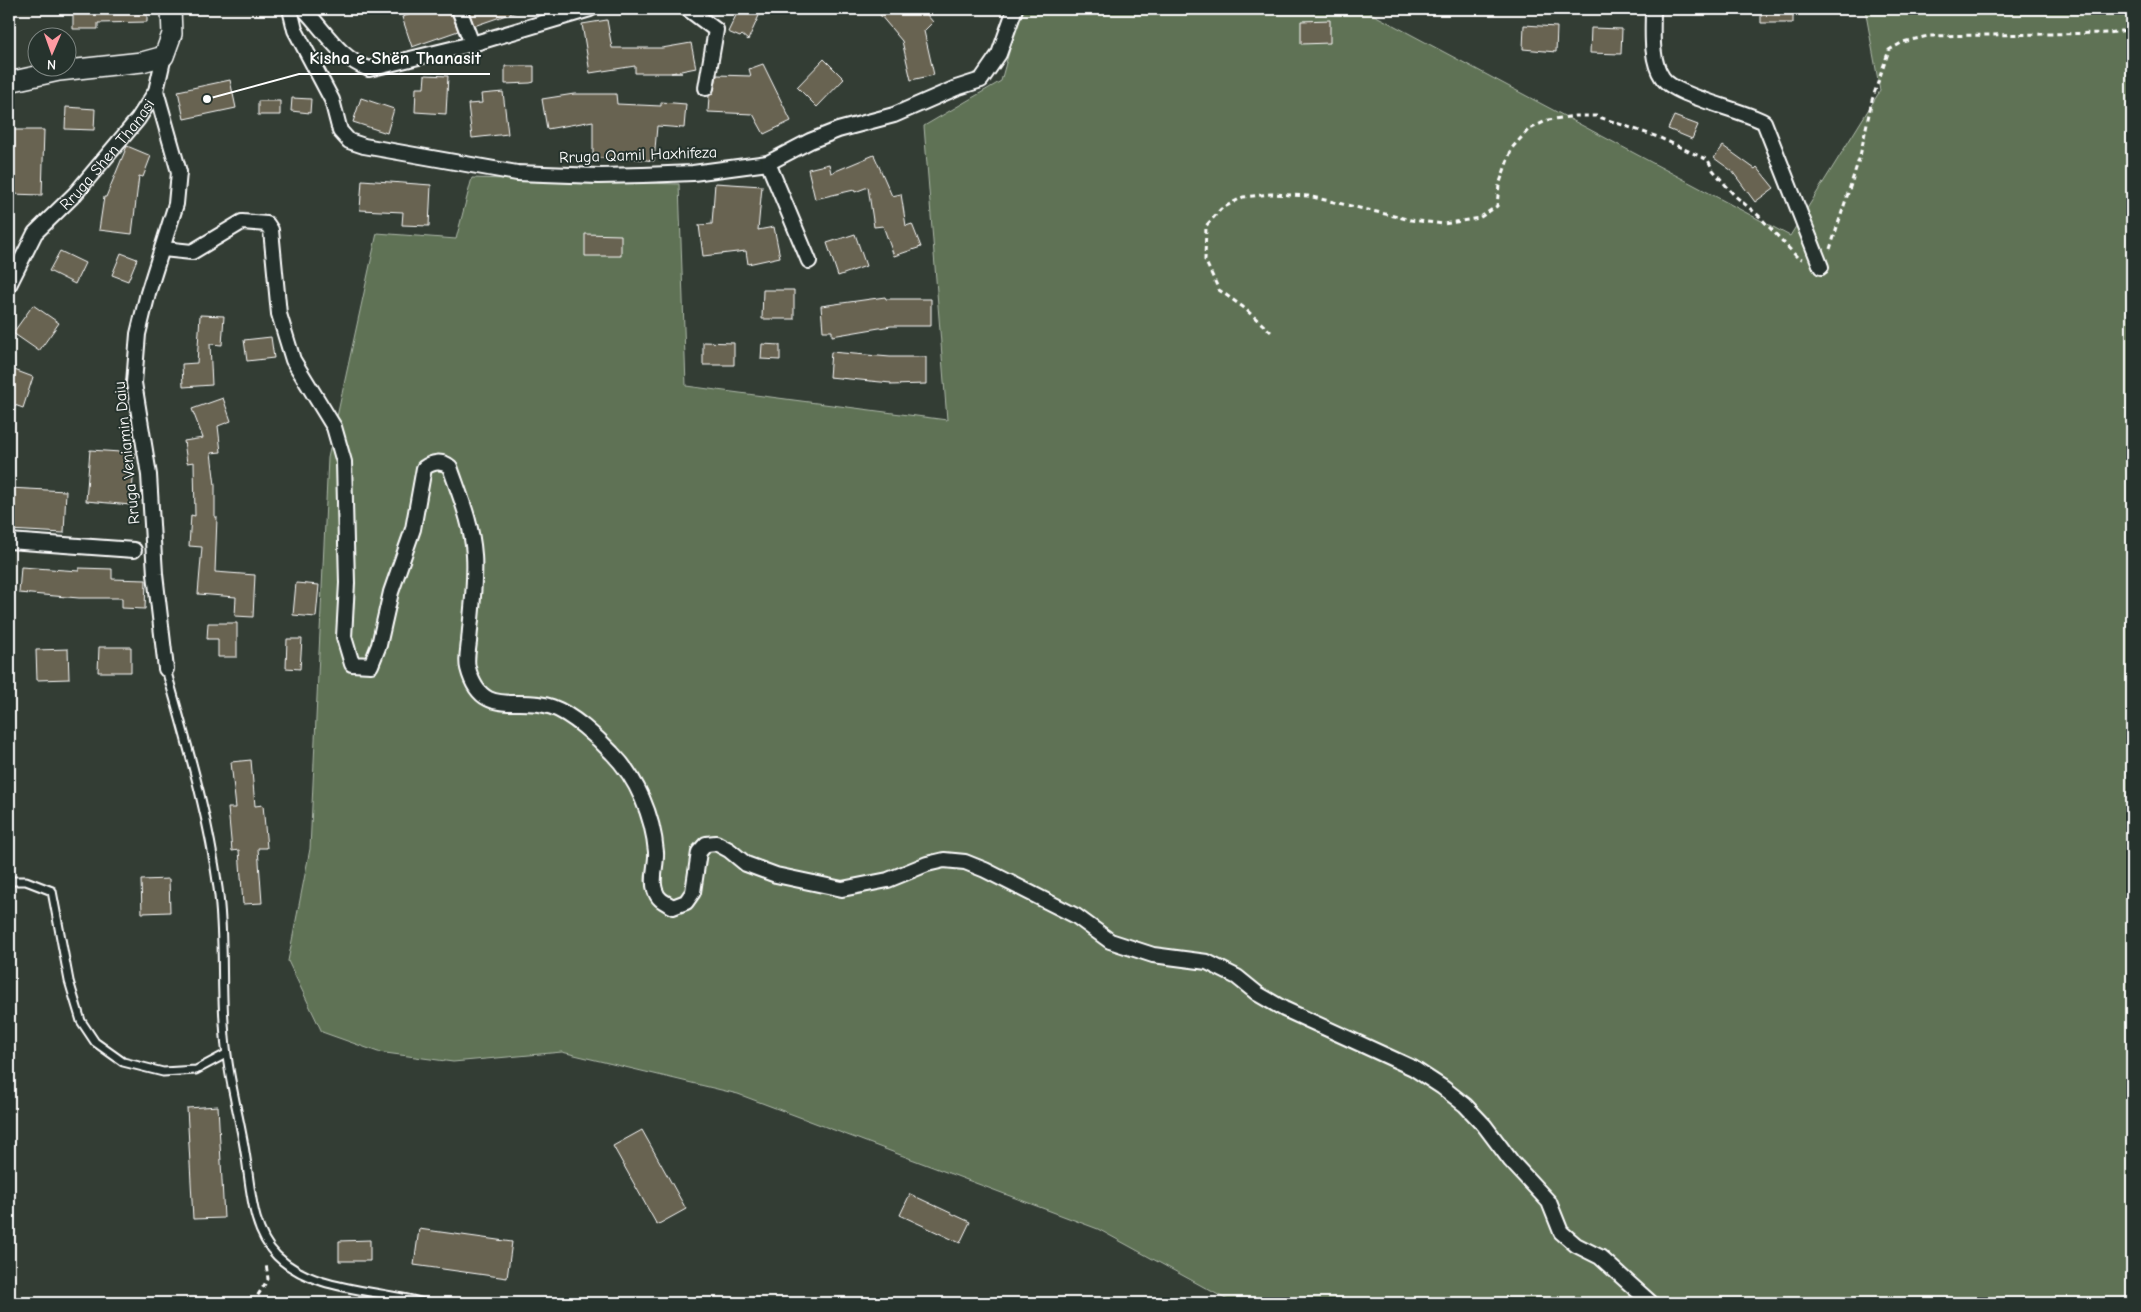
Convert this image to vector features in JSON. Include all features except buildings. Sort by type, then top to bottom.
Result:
[{"type":"main road","name":"Rruga Shen Thanasi","points":[[164,56],[172,34],[171,9]]},
{"type":"main road","points":[[9,82],[59,71],[142,62],[164,56]]},
{"type":"street","name":"Rruga Qamil Haxhifeza","points":[[290,9],[295,30],[332,100],[340,131],[349,141],[364,146],[517,173],[598,176],[693,173],[768,163],[831,133],[894,115],[956,88],[981,80],[999,54],[1015,9]]},
{"type":"street","points":[[304,9],[328,39],[356,64],[370,69],[472,44],[590,9]]},
{"type":"street","points":[[459,9],[472,44]]},
{"type":"street","points":[[688,9],[716,30],[706,88]]},
{"type":"street","points":[[1653,9],[1656,62],[1662,78],[1670,85],[1688,94],[1750,114],[1764,122],[1821,267]]},
{"type":"street","name":"Rruga Shen Thanasi","points":[[9,285],[35,233],[81,186],[138,119],[156,91],[164,56]]},
{"type":"street","name":"Rruga Veniamin Daiu","points":[[156,91],[179,172],[176,204],[148,293],[138,334],[134,383],[149,476],[155,574],[166,669]]},
{"type":"street","points":[[768,163],[809,261]]},
{"type":"street","points":[[163,249],[192,252],[242,222],[267,224],[271,230],[279,314],[294,360],[334,427],[344,462],[347,583],[344,637],[352,664],[371,665],[379,645],[391,592],[413,529],[424,468],[431,462],[445,463],[450,467],[469,522],[474,556],[467,668],[477,688],[489,700],[500,704],[541,704],[554,708],[585,728],[613,753],[632,777],[650,818],[656,852],[654,888],[661,901],[673,907],[686,902],[693,892],[699,852],[706,844],[716,844],[729,850],[746,864],[776,876],[842,889],[888,880],[927,864],[944,860],[965,862],[985,870],[1076,916],[1110,941],[1152,955],[1207,962],[1237,977],[1258,994],[1284,1008],[1413,1068],[1465,1105],[1484,1124],[1510,1161],[1549,1202],[1561,1232],[1576,1245],[1600,1257],[1651,1303]]},
{"type":"street","points":[[9,542],[134,550]]},
{"type":"lane","points":[[166,669],[194,766],[218,888],[226,1054],[256,1216],[262,1235],[277,1256],[296,1270],[330,1284],[424,1303]]},
{"type":"lane","points":[[9,881],[26,881],[52,892],[69,981],[81,1021],[96,1042],[122,1062],[163,1072],[196,1070],[226,1054]]},
{"type":"path","points":[[1271,332],[1243,307],[1219,290],[1205,260],[1206,226],[1221,209],[1243,197],[1271,194],[1308,196],[1411,220],[1444,224],[1479,218],[1497,206],[1499,185],[1512,148],[1528,130],[1548,120],[1575,116],[1596,116],[1658,137],[1708,160],[1713,170],[1734,194],[1759,216],[1796,257],[1821,267],[1828,256],[1837,222],[1860,156],[1872,100],[1889,50],[1903,42],[1928,36],[2126,30],[2130,11]]},
{"type":"path","points":[[253,1303],[268,1279],[262,1235]]},
{"type":"green space","points":[[1021,9],[1363,9],[1790,236],[1880,91],[1865,9],[2132,9],[2132,1303],[1233,1303],[1098,1229],[738,1094],[562,1052],[453,1062],[378,1052],[322,1032],[288,961],[310,849],[328,458],[377,233],[456,239],[472,178],[679,184],[686,386],[947,420],[924,126],[1001,81]]},
{"type":"place","name":"Kisha e Shën Thanasit","points":[[207,99]]}]
